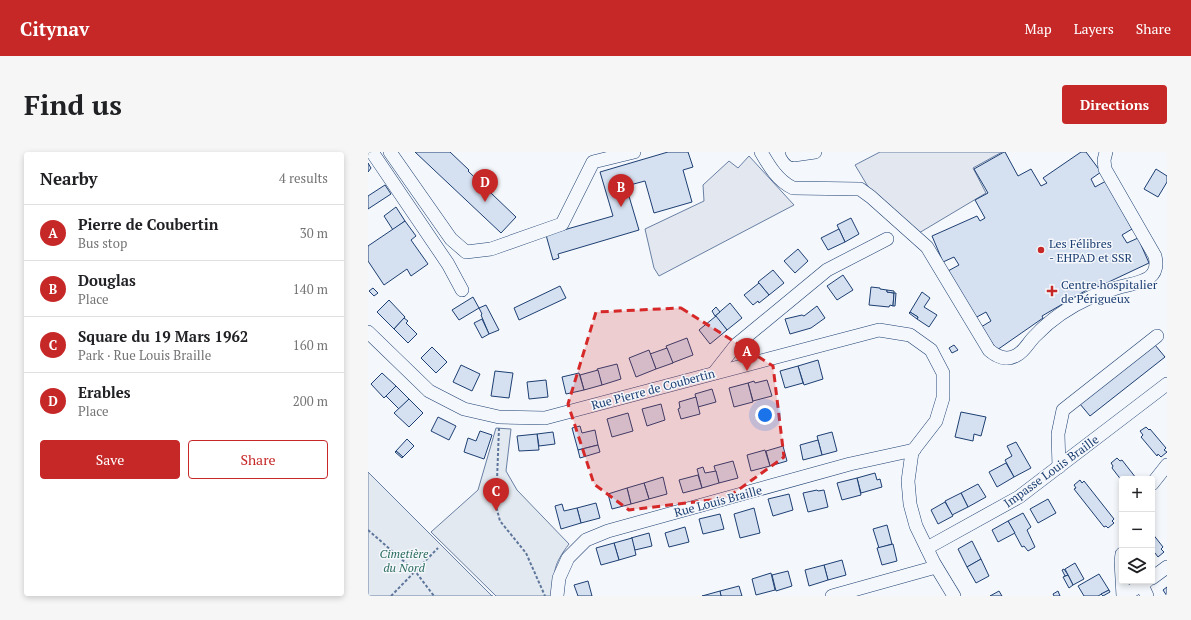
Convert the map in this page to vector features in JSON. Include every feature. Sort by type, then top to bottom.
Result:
[{"type":"street","points":[[372,152],[448,264],[462,290]]},
{"type":"street","points":[[390,152],[451,239],[466,252],[491,249],[562,224],[593,162],[634,152]]},
{"type":"street","points":[[761,152],[768,164],[784,184],[793,188],[860,189],[871,197],[927,247],[989,350],[996,356],[1002,358],[1017,355],[1023,351],[1034,336],[1050,321],[1064,312],[1091,297],[1110,290],[1144,281],[1156,269],[1157,262],[1155,256],[1105,169],[1104,160],[1106,152]]},
{"type":"street","points":[[792,152],[794,155],[811,154],[815,152]]},
{"type":"street","points":[[714,373],[736,345],[827,270],[887,239]]},
{"type":"street","name":"Rue Pierre de Coubertin","points":[[368,332],[429,391],[464,409],[499,417],[545,418],[879,330],[910,336],[931,350],[943,373],[943,398],[936,420],[912,452],[908,481],[910,504],[916,526],[936,567],[954,596]]},
{"type":"street","points":[[1059,467],[1058,434],[1062,410],[1157,336]]},
{"type":"street","name":"Impasse Louis Braille","points":[[927,548],[1019,497],[1167,384]]},
{"type":"street","name":"Rue Louis Braille","points":[[557,596],[559,578],[568,558],[586,540],[600,534],[850,464],[914,450]]},
{"type":"street","points":[[1155,480],[1167,465]]},
{"type":"street","points":[[832,596],[936,567]]},
{"type":"street","points":[[1122,584],[1123,596],[1147,585],[1167,567]]},
{"type":"path","points":[[499,417],[496,506],[500,521],[526,553],[546,596]]},
{"type":"path","points":[[368,530],[416,571],[434,596]]},
{"type":"path","points":[[390,596],[438,548]]},
{"type":"highlighted area","points":[[681,308],[773,366],[784,457],[727,498],[629,510],[594,484],[568,404],[596,312]]},
{"type":"green space","points":[[496,428],[511,429],[506,471],[517,490],[569,544],[560,557],[555,568],[554,581],[556,596],[496,596],[431,532],[478,490]]},
{"type":"green space","name":"Cimetière du Nord","points":[[368,472],[492,596],[368,596]]},
{"type":"shaded area","points":[[880,152],[1002,152],[973,168],[986,193],[919,233],[870,190],[855,165]]},
{"type":"shaded area","points":[[749,156],[794,205],[659,276],[654,268],[645,229],[704,201],[703,185],[729,161],[738,168]]},
{"type":"building","points":[[415,152],[450,152],[516,217],[501,233]]},
{"type":"building","points":[[668,152],[688,152],[693,167],[683,170],[692,202],[654,213],[645,181],[626,186],[639,230],[558,254],[559,258],[553,260],[546,235],[613,216],[600,172]]},
{"type":"building","name":"Les Félibres - EHPAD et SSR","points":[[1004,152],[1018,176],[1031,169],[1041,186],[1047,183],[1043,178],[1081,152],[1086,152],[1101,172],[1091,179],[1095,187],[1106,181],[1132,229],[1122,235],[1127,243],[1138,238],[1149,263],[1098,287],[1097,284],[1042,316],[1043,318],[997,350],[981,327],[991,321],[986,312],[975,318],[948,271],[959,265],[954,257],[943,262],[932,236],[977,216],[980,221],[985,218],[975,200],[988,193],[974,169]]},
{"type":"building","points":[[368,163],[371,168],[368,172]]},
{"type":"building","points":[[1156,169],[1167,176],[1167,182],[1158,197],[1144,189]]},
{"type":"building","points":[[385,185],[391,194],[368,209],[368,196]]},
{"type":"building","points":[[396,207],[405,221],[393,230],[384,216]]},
{"type":"building","points":[[851,218],[859,234],[845,242],[837,225]]},
{"type":"building","points":[[405,221],[416,236],[411,240],[428,264],[411,276],[407,269],[384,285],[368,261],[368,246]]},
{"type":"building","points":[[839,229],[845,242],[828,250],[821,238]]},
{"type":"building","points":[[798,249],[808,261],[795,273],[784,261]]},
{"type":"building","points":[[773,270],[784,283],[769,295],[758,282]]},
{"type":"building","points":[[843,275],[853,290],[837,300],[827,286]]},
{"type":"building","points":[[759,283],[769,295],[759,303],[758,301],[753,305],[744,295]]},
{"type":"building","points":[[560,286],[566,298],[519,320],[514,308]]},
{"type":"building","points":[[871,287],[880,288],[887,290],[887,292],[894,293],[893,306],[869,305]]},
{"type":"building","points":[[373,288],[378,293],[374,296],[369,291]]},
{"type":"building","points":[[887,290],[894,291],[894,293],[887,292]]},
{"type":"building","points":[[922,292],[930,298],[924,307],[937,315],[929,327],[910,312]]},
{"type":"building","points":[[894,293],[896,293],[895,306],[893,306]]},
{"type":"building","points":[[473,297],[479,308],[459,320],[452,310]]},
{"type":"building","points":[[389,300],[405,317],[394,329],[377,312]]},
{"type":"building","points":[[730,303],[742,318],[727,330],[715,316]]},
{"type":"building","points":[[486,305],[499,330],[489,334],[479,308]]},
{"type":"building","points":[[817,306],[825,318],[811,328],[790,334],[785,319],[802,315],[804,316]]},
{"type":"building","points":[[716,307],[720,312],[715,316],[712,311]]},
{"type":"building","points":[[910,312],[918,317],[917,319],[909,313]]},
{"type":"building","points":[[716,316],[727,330],[710,344],[699,330]]},
{"type":"building","points":[[404,318],[408,321],[406,323],[417,334],[408,343],[394,329]]},
{"type":"building","points":[[482,319],[489,334],[482,338],[474,323]]},
{"type":"building","points":[[687,338],[693,355],[672,363],[666,346]]},
{"type":"building","points":[[954,345],[958,350],[952,353],[949,348]]},
{"type":"building","points":[[1155,345],[1165,357],[1090,416],[1080,404]]},
{"type":"building","points":[[432,347],[447,362],[436,373],[421,358]]},
{"type":"building","points":[[667,348],[673,363],[656,369],[650,354]]},
{"type":"building","points":[[649,350],[656,369],[636,377],[629,358]]},
{"type":"building","points":[[818,360],[823,379],[804,385],[798,366]]},
{"type":"building","points":[[617,364],[621,379],[602,385],[597,369]]},
{"type":"building","points":[[461,365],[480,374],[472,391],[453,382]]},
{"type":"building","points":[[798,366],[803,383],[785,388],[780,371]]},
{"type":"building","points":[[598,370],[602,385],[584,390],[580,375]]},
{"type":"building","points":[[495,371],[513,373],[509,398],[491,396]]},
{"type":"building","points":[[382,373],[396,386],[384,398],[371,384]]},
{"type":"building","points":[[579,373],[584,390],[566,394],[562,377]]},
{"type":"building","points":[[546,380],[548,397],[529,399],[527,382]]},
{"type":"building","points":[[767,380],[772,396],[753,401],[748,383]]},
{"type":"building","points":[[748,383],[753,402],[734,407],[729,388]]},
{"type":"building","points":[[396,386],[409,399],[399,409],[386,396]]},
{"type":"building","points":[[712,389],[716,402],[698,407],[695,394]]},
{"type":"building","points":[[696,397],[700,414],[681,419],[678,409],[680,408],[679,402]]},
{"type":"building","points":[[409,399],[423,413],[409,427],[394,413]]},
{"type":"building","points":[[661,404],[665,420],[647,426],[642,409]]},
{"type":"building","points":[[961,412],[986,417],[981,436],[974,434],[973,441],[955,437]]},
{"type":"building","points":[[628,413],[633,431],[612,437],[607,419]]},
{"type":"building","points":[[438,417],[456,426],[449,440],[431,431]]},
{"type":"building","points":[[580,426],[582,433],[595,430],[598,445],[578,450],[572,428]]},
{"type":"building","points":[[1146,427],[1149,430],[1150,429],[1166,448],[1164,450],[1167,452],[1161,457],[1158,454],[1157,456],[1141,437],[1143,435],[1140,431]]},
{"type":"building","points":[[480,431],[492,435],[484,459],[464,452],[468,438],[476,441]]},
{"type":"building","points":[[553,432],[555,444],[539,446],[537,434]]},
{"type":"building","points":[[832,432],[837,451],[822,455],[817,436]]},
{"type":"building","points":[[537,434],[539,450],[519,451],[517,436]]},
{"type":"building","points":[[407,439],[414,446],[403,457],[396,451]]},
{"type":"building","points":[[818,440],[822,455],[803,460],[800,445]]},
{"type":"building","points":[[1016,442],[1031,468],[1014,477],[1005,460],[1012,456],[1007,446]]},
{"type":"building","points":[[598,445],[600,452],[580,458],[578,450]]},
{"type":"building","points":[[783,446],[787,461],[770,466],[766,451]]},
{"type":"building","points":[[765,450],[770,466],[751,471],[747,455]]},
{"type":"building","points":[[396,451],[403,457],[402,458],[395,452]]},
{"type":"building","points":[[1117,458],[1120,461],[1122,460],[1134,476],[1119,477],[1112,468],[1113,466],[1111,463]]},
{"type":"building","points":[[733,461],[738,478],[719,483],[714,466]]},
{"type":"building","points":[[1006,463],[1014,477],[997,487],[989,472]]},
{"type":"building","points":[[703,467],[705,473],[716,471],[719,483],[702,488],[697,469]]},
{"type":"building","points":[[875,473],[877,480],[880,479],[882,487],[861,493],[857,478]]},
{"type":"building","points":[[698,475],[702,488],[683,493],[679,480]]},
{"type":"building","points":[[663,477],[667,494],[649,499],[644,483]]},
{"type":"building","points":[[857,478],[861,495],[842,500],[837,483]]},
{"type":"building","points":[[1080,480],[1082,483],[1084,481],[1114,519],[1112,521],[1114,523],[1108,528],[1106,526],[1104,527],[1074,489],[1076,488],[1074,485]]},
{"type":"building","points":[[644,483],[649,499],[631,504],[627,488]]},
{"type":"building","points":[[978,484],[986,497],[968,507],[961,493]]},
{"type":"building","points":[[627,488],[631,504],[612,509],[608,494]]},
{"type":"building","points":[[824,490],[828,507],[808,512],[803,493]]},
{"type":"building","points":[[961,493],[968,507],[952,515],[945,501]]},
{"type":"building","points":[[789,494],[793,510],[773,516],[768,499]]},
{"type":"building","points":[[1048,499],[1056,513],[1038,523],[1030,509]]},
{"type":"building","points":[[945,502],[953,516],[938,524],[931,510]]},
{"type":"building","points":[[596,503],[600,518],[581,523],[577,508]]},
{"type":"building","points":[[562,504],[564,511],[577,508],[581,523],[561,529],[555,506]]},
{"type":"building","points":[[754,508],[760,533],[740,538],[734,514]]},
{"type":"building","points":[[1023,513],[1031,527],[1027,530],[1035,547],[1028,551],[1024,546],[1022,547],[1008,521]]},
{"type":"building","points":[[720,514],[724,529],[703,534],[699,519]]},
{"type":"building","points":[[1008,521],[1015,533],[998,542],[992,530]]},
{"type":"building","points":[[887,525],[892,544],[879,548],[873,529]]},
{"type":"building","points":[[685,527],[689,542],[669,547],[665,533]]},
{"type":"building","points":[[649,533],[652,546],[635,550],[631,538]]},
{"type":"building","points":[[1155,537],[1163,547],[1161,549],[1164,552],[1158,557],[1155,553]]},
{"type":"building","points":[[632,538],[636,555],[619,560],[614,543]]},
{"type":"building","points":[[972,541],[981,559],[967,567],[958,549]]},
{"type":"building","points":[[614,543],[619,560],[601,565],[596,548]]},
{"type":"building","points":[[893,544],[897,561],[882,565],[877,548]]},
{"type":"building","points":[[981,559],[989,576],[976,583],[967,567]]},
{"type":"building","points":[[842,560],[846,575],[828,580],[824,565]]},
{"type":"building","points":[[1075,563],[1084,579],[1073,585],[1065,569]]},
{"type":"building","points":[[824,565],[828,580],[809,586],[805,570]]},
{"type":"building","points":[[1064,569],[1068,575],[1065,576],[1062,570]]},
{"type":"building","points":[[788,571],[792,586],[776,591],[772,575]]},
{"type":"building","points":[[771,573],[775,590],[756,595],[752,579]]},
{"type":"building","points":[[1099,574],[1109,590],[1098,596],[1084,596],[1078,586]]},
{"type":"building","points":[[1068,575],[1073,585],[1069,588],[1063,577]]},
{"type":"building","points":[[588,581],[592,596],[578,596],[574,585]]},
{"type":"building","points":[[739,586],[742,596],[721,596],[720,591]]},
{"type":"building","points":[[1167,587],[1167,596],[1163,590]]},
{"type":"building","points":[[1109,590],[1110,592],[1103,596],[1101,594]]},
{"type":"building","points":[[720,591],[721,596],[702,596]]},
{"type":"building","points":[[999,591],[1002,596],[990,596]]},
{"type":"building","points":[[1058,591],[1060,596],[1054,596],[1053,594]]},
{"type":"place","name":"Erables","points":[[485,202]]},
{"type":"place","name":"Douglas","points":[[621,207]]},
{"type":"place","name":"Les Félibres - EHPAD et SSR","points":[[1041,250]]},
{"type":"place","name":"Centre hospitalier de Périgueux","points":[[1052,291]]},
{"type":"place","name":"Pierre de Coubertin","points":[[747,371]]},
{"type":"place","name":"Square du 19 Mars 1962","points":[[496,511]]}]
